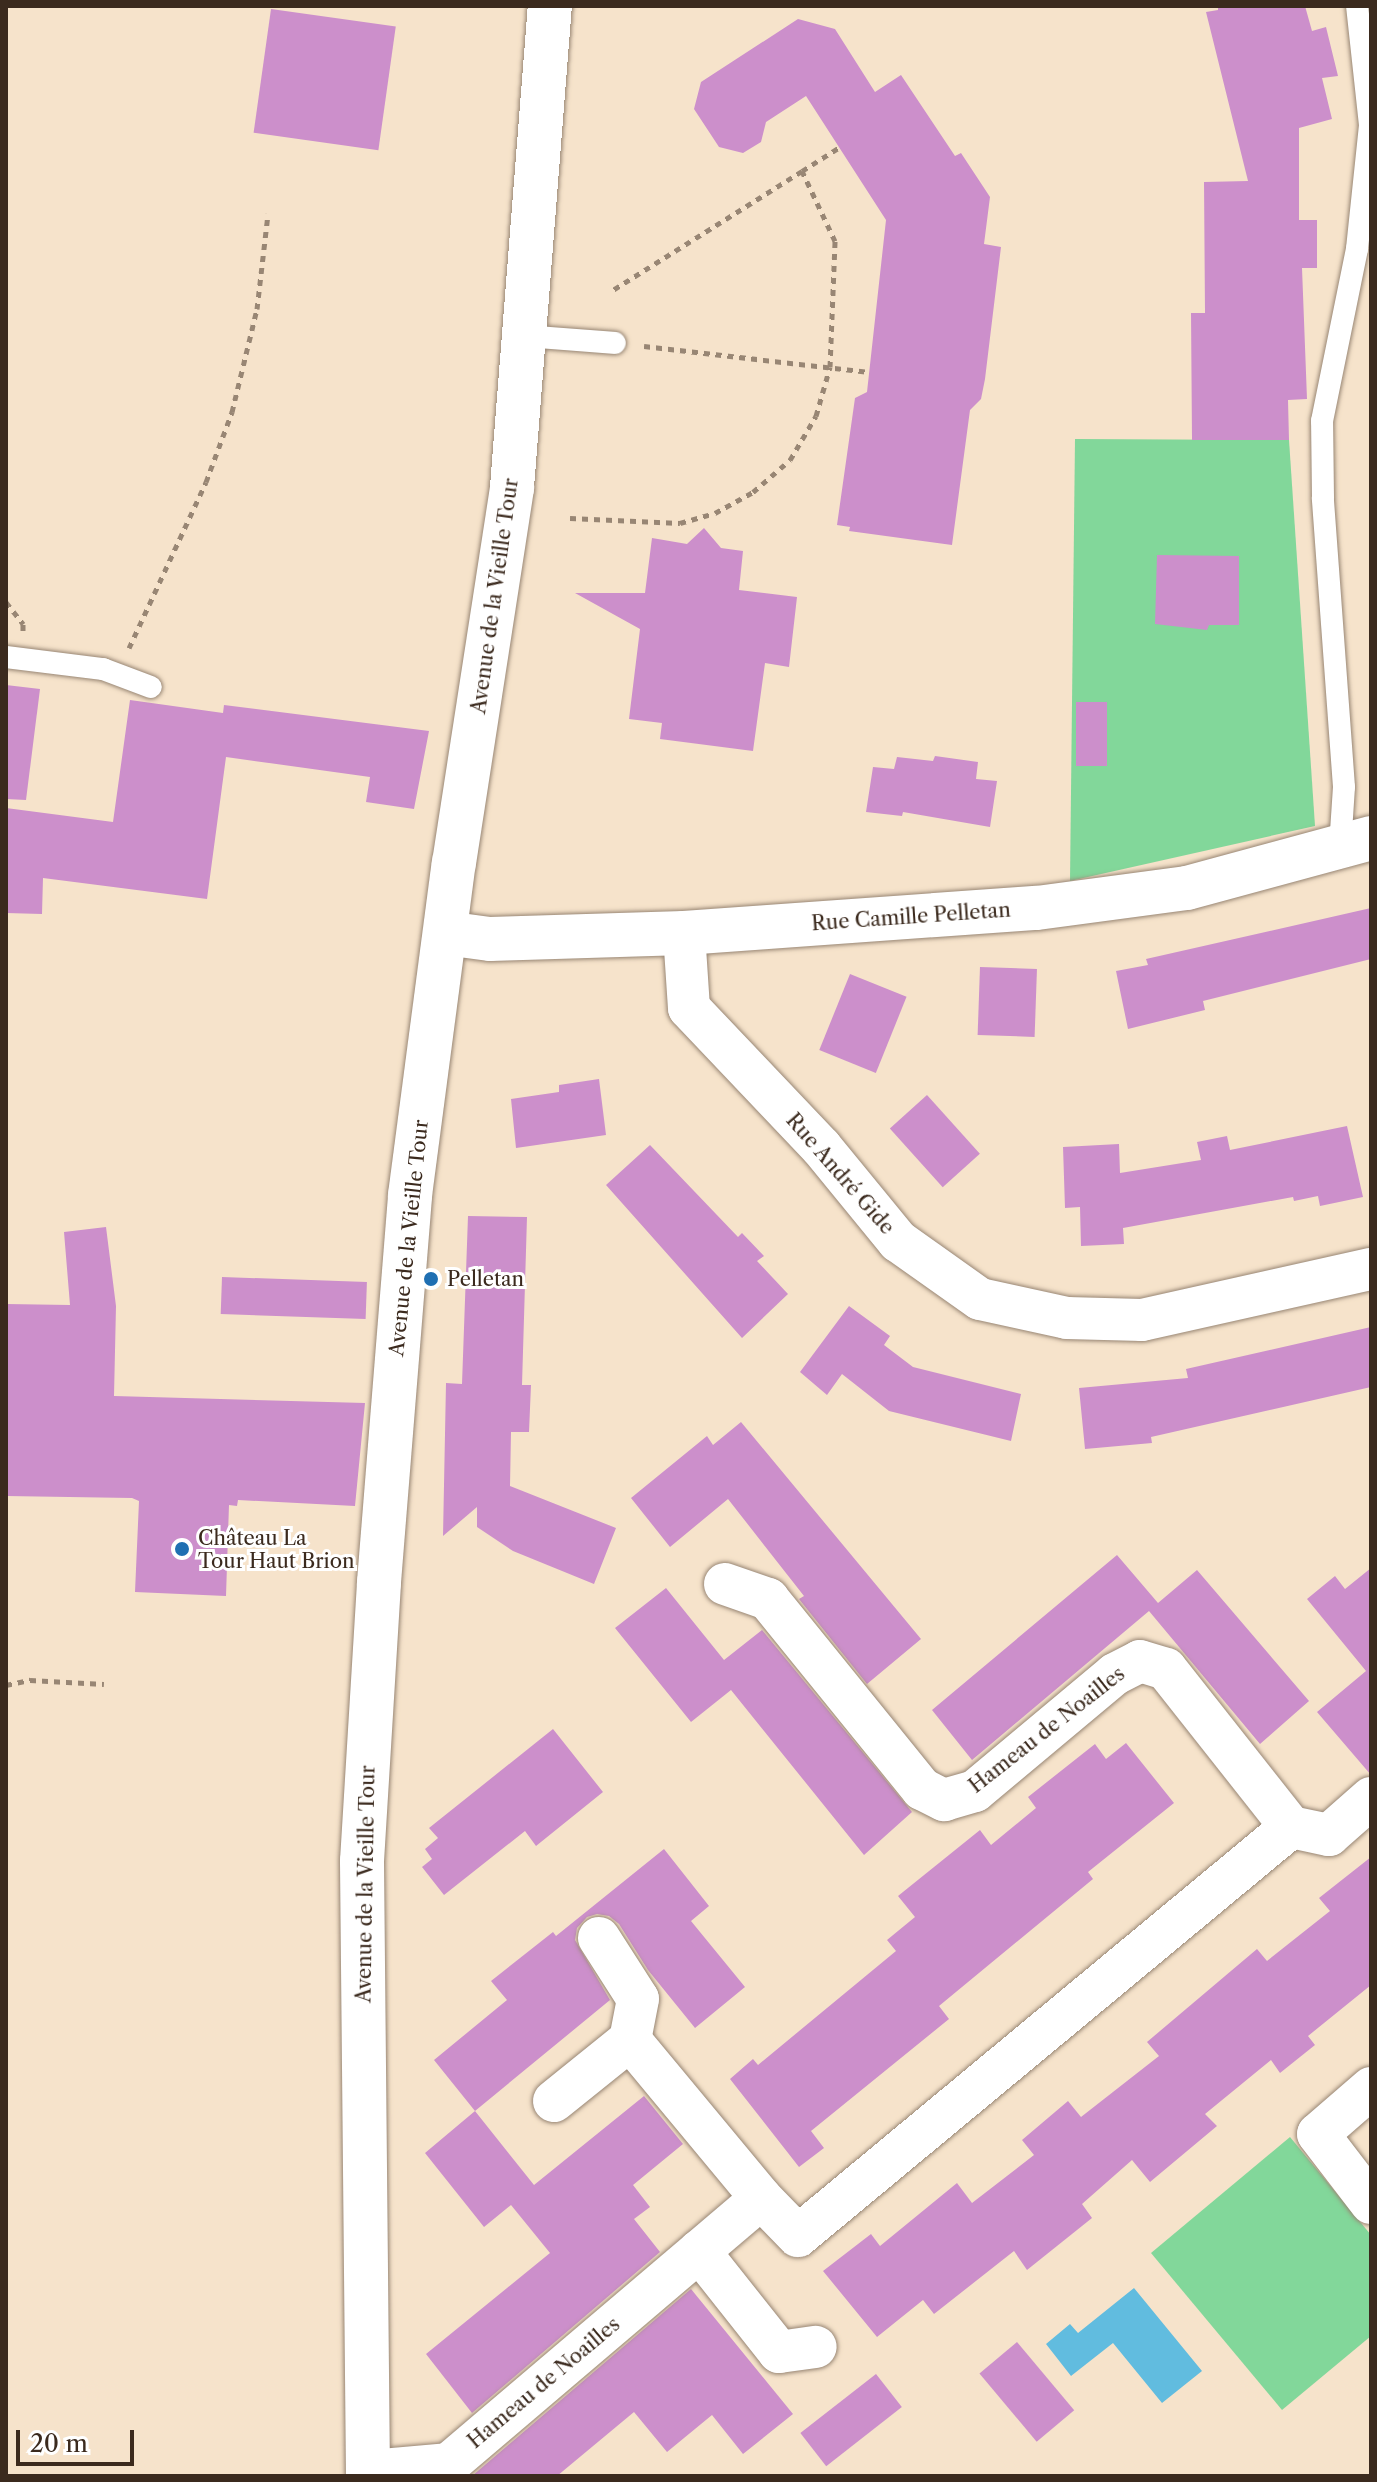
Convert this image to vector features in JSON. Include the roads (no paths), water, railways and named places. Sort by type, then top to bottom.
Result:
[{"type":"street","name":"Avenue de la Vieille Tour","points":[[369,2473],[364,2300],[362,1861],[379,1582],[410,1195],[445,933],[512,487],[550,6]]},
{"type":"street","name":"Rue Camille Pelletan","points":[[445,933],[490,939],[684,933],[1037,908],[1187,888],[1355,843]]},
{"type":"street","name":"Rue André Gide","points":[[684,933],[689,1008],[821,1147],[898,1241],[980,1299],[1067,1318],[1142,1320],[1371,1269]]},
{"type":"street","name":"Hameau de Noailles","points":[[725,1584],[768,1599],[922,1789],[944,1800],[975,1791],[1115,1674],[1140,1661],[1166,1669],[1291,1827]]},
{"type":"street","points":[[630,2040],[761,2198],[798,2236],[1291,1827],[1329,1835],[1371,1798]]},
{"type":"street","points":[[554,2101],[630,2040],[638,1999],[599,1938]]},
{"type":"street","points":[[1371,2088],[1318,2134],[1371,2203]]},
{"type":"street","name":"Hameau de Noailles","points":[[369,2473],[449,2464],[761,2198]]},
{"type":"street","points":[[699,2251],[779,2352],[816,2347]]},
{"type":"lane","points":[[1355,843],[1344,787],[1323,498],[1322,421],[1357,249],[1370,125],[1357,6]]},
{"type":"lane","points":[[524,336],[615,343]]},
{"type":"lane","points":[[6,657],[103,669],[151,687]]},
{"type":"water","points":[[1134,2288],[1202,2371],[1162,2403],[1113,2343],[1071,2376],[1046,2344],[1070,2324],[1078,2333]]},
{"type":"place","name":"Pelletan","points":[[431,1279]]},
{"type":"place","name":"Château La Tour Haut Brion","points":[[182,1549]]}]
